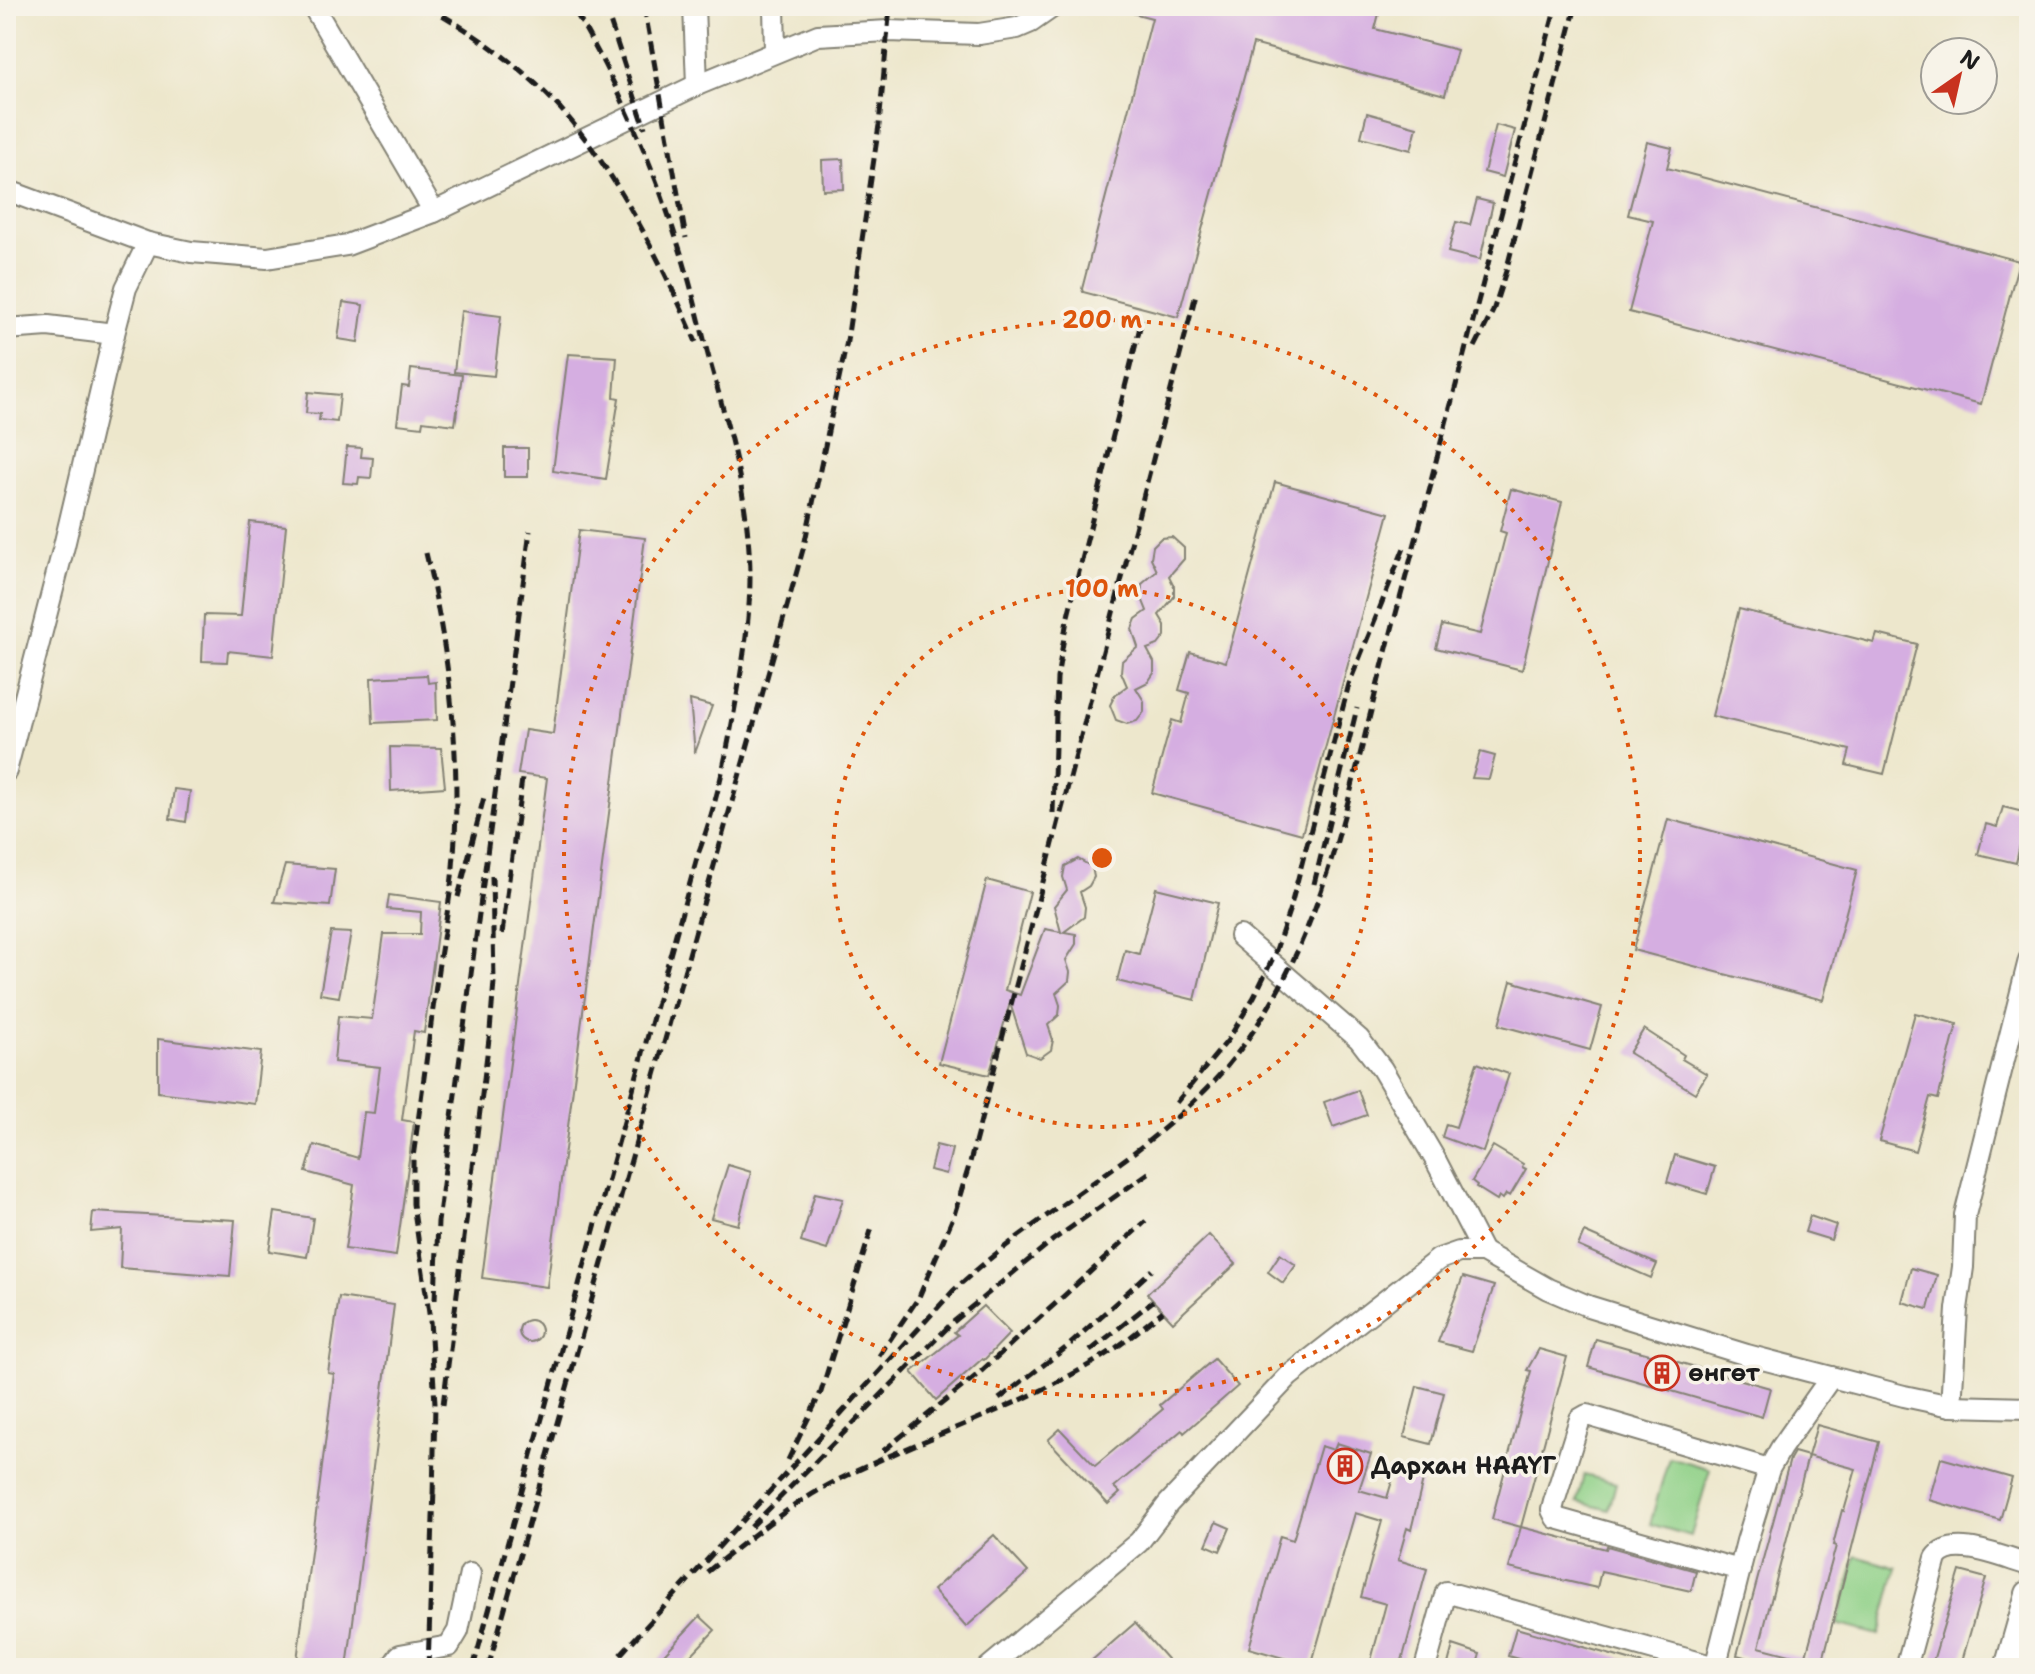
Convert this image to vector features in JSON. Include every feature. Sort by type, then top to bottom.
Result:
[{"type":"main road","points":[[2008,1668],[2029,1594]]},
{"type":"street","points":[[313,6],[434,212]]},
{"type":"street","points":[[694,6],[697,85]]},
{"type":"street","points":[[774,6],[775,52]]},
{"type":"street","points":[[6,190],[148,243],[191,252],[267,258],[347,245],[434,212],[697,85],[818,35],[888,31],[979,34],[1017,28],[1054,6]]},
{"type":"street","points":[[6,771],[126,288],[148,243]]},
{"type":"street","points":[[6,329],[48,326],[114,334]]},
{"type":"street","points":[[1240,936],[1359,1039],[1382,1069],[1435,1159],[1483,1252]]},
{"type":"street","points":[[1951,1406],[1965,1215],[2029,960]]},
{"type":"street","points":[[988,1668],[1139,1542],[1168,1504],[1289,1376],[1439,1259],[1459,1252],[1483,1252],[1548,1289],[1588,1306],[1747,1355],[1951,1406],[2029,1408]]},
{"type":"street","points":[[1425,1668],[1446,1592],[1715,1668],[1769,1469],[1831,1377]]},
{"type":"street","points":[[1740,1570],[1556,1518],[1552,1510],[1554,1502],[1580,1419],[1587,1415],[1769,1469]]},
{"type":"street","points":[[1906,1668],[1936,1558],[1942,1550],[1965,1548],[2029,1565]]},
{"type":"street","points":[[391,1668],[400,1655],[449,1646],[458,1631],[470,1574]]},
{"type":"green space","points":[[1669,1457],[1710,1469],[1691,1536],[1650,1524]]},
{"type":"green space","points":[[1584,1475],[1616,1483],[1609,1510],[1577,1502]]},
{"type":"green space","points":[[1856,1556],[1897,1568],[1879,1635],[1837,1624]]},
{"type":"building","points":[[1126,6],[1381,6],[1375,29],[1457,50],[1445,95],[1253,44],[1178,317],[1083,292],[1082,289],[1152,18],[1125,11]]},
{"type":"building","points":[[1367,113],[1417,127],[1411,150],[1361,137]]},
{"type":"building","points":[[1496,125],[1515,130],[1503,177],[1484,172]]},
{"type":"building","points":[[1647,142],[1672,148],[1667,168],[2019,261],[1981,404],[1629,312],[1653,221],[1628,215]]},
{"type":"building","points":[[843,159],[844,189],[823,190],[822,160]]},
{"type":"building","points":[[1477,199],[1493,203],[1480,260],[1448,252],[1456,222],[1470,225]]},
{"type":"building","points":[[343,302],[363,305],[358,342],[338,339]]},
{"type":"building","points":[[461,311],[501,316],[494,376],[454,372]]},
{"type":"building","points":[[568,354],[617,357],[614,397],[619,398],[606,479],[553,471]]},
{"type":"building","points":[[411,369],[462,375],[455,425],[423,421],[422,427],[397,424],[402,386],[409,387]]},
{"type":"building","points":[[308,392],[340,395],[337,422],[319,420],[320,414],[306,413]]},
{"type":"building","points":[[347,447],[362,448],[361,457],[373,458],[371,478],[359,477],[358,484],[343,483]]},
{"type":"building","points":[[504,448],[528,448],[528,477],[504,477]]},
{"type":"building","points":[[1275,482],[1389,513],[1302,834],[1152,793],[1172,720],[1181,723],[1189,693],[1179,690],[1190,652],[1226,662]]},
{"type":"building","points":[[1511,489],[1562,502],[1522,670],[1436,648],[1442,625],[1480,634],[1506,533],[1500,531]]},
{"type":"building","points":[[250,522],[286,526],[273,656],[228,651],[227,662],[202,661],[204,615],[241,616]]},
{"type":"building","points":[[579,530],[645,538],[547,1287],[482,1278],[547,778],[518,774],[525,730],[553,734]]},
{"type":"building","points":[[1172,537],[1184,548],[1184,559],[1169,576],[1174,586],[1174,597],[1159,615],[1165,625],[1165,636],[1158,645],[1147,649],[1154,662],[1154,673],[1148,682],[1136,688],[1144,701],[1144,712],[1137,721],[1127,724],[1116,720],[1110,705],[1115,695],[1127,686],[1121,672],[1122,661],[1138,647],[1132,629],[1136,619],[1147,611],[1141,596],[1142,584],[1157,571],[1151,558],[1153,546],[1161,538]]},
{"type":"building","points":[[1739,609],[1874,643],[1877,634],[1917,644],[1884,774],[1846,765],[1850,750],[1712,716]]},
{"type":"building","points":[[427,675],[428,683],[436,682],[437,720],[373,723],[371,678]]},
{"type":"building","points":[[690,700],[712,706],[695,753]]},
{"type":"building","points":[[390,747],[441,748],[445,787],[391,791]]},
{"type":"building","points":[[1480,752],[1495,756],[1489,779],[1472,778]]},
{"type":"building","points":[[174,789],[190,791],[186,822],[170,819]]},
{"type":"building","points":[[2003,807],[2027,813],[2016,863],[1978,854],[1986,824],[1997,827]]},
{"type":"building","points":[[1668,819],[1857,870],[1823,1000],[1633,950]]},
{"type":"building","points":[[1078,859],[1092,867],[1094,877],[1089,886],[1080,892],[1085,907],[1084,917],[1064,932],[1076,934],[1076,944],[1066,960],[1069,981],[1056,993],[1059,1015],[1048,1025],[1053,1040],[1051,1050],[1040,1058],[1026,1053],[1010,1003],[989,1075],[939,1063],[987,880],[1030,892],[1005,990],[1020,995],[1045,929],[1061,932],[1054,906],[1067,890],[1063,877],[1065,866]]},
{"type":"building","points":[[285,865],[335,869],[330,906],[274,902]]},
{"type":"building","points":[[1156,888],[1218,903],[1195,1000],[1117,981],[1125,950],[1139,954]]},
{"type":"building","points":[[389,895],[441,902],[424,1033],[414,1031],[402,1120],[414,1122],[396,1256],[345,1249],[354,1185],[306,1172],[314,1145],[358,1158],[364,1112],[374,1113],[380,1067],[334,1062],[338,1016],[372,1019],[384,934],[420,934],[421,912],[387,909]]},
{"type":"building","points":[[331,932],[351,933],[339,997],[320,994]]},
{"type":"building","points":[[1511,981],[1602,1007],[1590,1050],[1499,1025]]},
{"type":"building","points":[[1915,1013],[1957,1024],[1938,1099],[1930,1097],[1915,1151],[1879,1141]]},
{"type":"building","points":[[1644,1029],[1707,1074],[1695,1093],[1629,1053]]},
{"type":"building","points":[[158,1039],[261,1052],[255,1104],[158,1092]]},
{"type":"building","points":[[1477,1063],[1509,1074],[1483,1152],[1442,1137],[1446,1124],[1456,1127]]},
{"type":"building","points":[[1358,1090],[1367,1115],[1333,1127],[1324,1102]]},
{"type":"building","points":[[936,1145],[952,1149],[946,1174],[930,1170]]},
{"type":"building","points":[[1493,1146],[1526,1169],[1510,1196],[1506,1194],[1503,1199],[1499,1196],[1497,1200],[1472,1181]]},
{"type":"building","points":[[1675,1155],[1715,1167],[1707,1194],[1667,1182]]},
{"type":"building","points":[[728,1165],[751,1172],[738,1225],[711,1218]]},
{"type":"building","points":[[815,1193],[843,1199],[827,1250],[801,1242]]},
{"type":"building","points":[[93,1212],[235,1220],[230,1276],[120,1268],[122,1229],[91,1232]]},
{"type":"building","points":[[275,1212],[313,1218],[307,1257],[269,1251]]},
{"type":"building","points":[[1810,1216],[1836,1225],[1831,1240],[1805,1232]]},
{"type":"building","points":[[1584,1232],[1657,1264],[1651,1278],[1578,1246]]},
{"type":"building","points":[[1209,1235],[1236,1264],[1173,1322],[1147,1294]]},
{"type":"building","points":[[1280,1254],[1296,1265],[1283,1283],[1268,1272]]},
{"type":"building","points":[[1911,1268],[1937,1275],[1928,1309],[1902,1302]]},
{"type":"building","points":[[1463,1277],[1494,1286],[1472,1351],[1438,1342]]},
{"type":"building","points":[[339,1297],[394,1305],[347,1668],[296,1668],[334,1374],[328,1373]]},
{"type":"building","points":[[983,1306],[1010,1333],[984,1360],[936,1400],[912,1372],[958,1335],[954,1332]]},
{"type":"building","points":[[530,1320],[538,1323],[541,1331],[538,1339],[530,1342],[522,1339],[519,1331],[522,1323]]},
{"type":"building","name":"өнгөт","points":[[1596,1339],[1770,1388],[1762,1417],[1588,1367]]},
{"type":"building","points":[[1539,1349],[1567,1357],[1521,1527],[1492,1519],[1531,1371],[1527,1370]]},
{"type":"building","points":[[1214,1359],[1238,1386],[1114,1487],[1120,1493],[1108,1504],[1048,1440],[1060,1429],[1095,1466],[1163,1409],[1160,1405]]},
{"type":"building","points":[[1417,1386],[1444,1393],[1431,1444],[1404,1437]]},
{"type":"building","points":[[1817,1425],[1879,1442],[1821,1668],[1785,1668],[1737,1655],[1790,1459],[1794,1452],[1808,1456]],"holes":[[[1808,1456],[1856,1469],[1842,1510],[1833,1545],[1836,1546],[1805,1659],[1759,1647]]]},
{"type":"building","points":[[1337,1443],[1371,1454],[1359,1490],[1387,1498],[1395,1471],[1423,1480],[1411,1530],[1407,1528],[1398,1560],[1427,1569],[1400,1668],[1369,1668],[1386,1604],[1361,1597],[1382,1521],[1355,1513],[1311,1666],[1249,1648],[1280,1536],[1293,1540],[1321,1446],[1334,1450]]},
{"type":"building","points":[[1941,1458],[2012,1478],[2000,1520],[1929,1500]]},
{"type":"building","points":[[1216,1522],[1230,1528],[1220,1551],[1206,1545]]},
{"type":"building","points":[[1521,1527],[1606,1549],[1607,1546],[1696,1571],[1691,1591],[1601,1571],[1597,1588],[1509,1568]]},
{"type":"building","points":[[994,1535],[1028,1572],[966,1627],[933,1590]]},
{"type":"building","points":[[1960,1571],[1986,1578],[1960,1668],[1931,1668]]},
{"type":"building","points":[[700,1616],[715,1630],[679,1668],[651,1668]]},
{"type":"building","points":[[1135,1623],[1175,1668],[1083,1668]]},
{"type":"building","points":[[1516,1628],[1643,1664],[1642,1668],[1549,1668],[1508,1656]]},
{"type":"building","points":[[1453,1645],[1480,1654],[1476,1668],[1447,1668]]},
{"type":"railway","points":[[427,6],[513,64],[544,91],[579,131],[636,218],[696,342]]},
{"type":"railway","points":[[473,1668],[715,800],[735,707],[749,610],[749,550],[739,476],[685,267],[655,177],[630,119],[572,6]]},
{"type":"railway","points":[[605,6],[645,128]]},
{"type":"railway","points":[[644,6],[686,238]]},
{"type":"railway","points":[[488,1668],[804,546],[847,341],[879,125],[890,6]]},
{"type":"railway","points":[[1431,480],[1556,6]]},
{"type":"railway","points":[[1475,347],[1493,311],[1506,271],[1576,6]]},
{"type":"railway","points":[[879,1356],[919,1297],[954,1215],[969,1166],[1196,294]]},
{"type":"railway","points":[[1053,813],[1057,678],[1067,620],[1142,319]]},
{"type":"railway","points":[[608,1668],[954,1290],[1021,1235],[1160,1132],[1222,1072],[1252,1032],[1278,990],[1318,901],[1347,807],[1435,470]]},
{"type":"railway","points":[[435,1300],[438,1222],[530,531]]},
{"type":"railway","points":[[1176,1103],[1228,1040],[1274,956],[1291,905],[1349,684],[1406,543]]},
{"type":"railway","points":[[426,553],[447,669],[456,788],[452,880],[413,1157],[413,1204],[430,1320],[435,1404],[433,1497]]},
{"type":"railway","points":[[1314,884],[1357,708]]},
{"type":"railway","points":[[502,934],[522,779]]},
{"type":"railway","points":[[458,897],[484,797]]},
{"type":"railway","points":[[443,1405],[490,1031],[494,982],[492,876]]},
{"type":"railway","points":[[751,1527],[952,1323],[1053,1240],[1150,1172]]},
{"type":"railway","points":[[883,1451],[977,1375],[1146,1221]]},
{"type":"railway","points":[[788,1460],[821,1392],[873,1224]]},
{"type":"railway","points":[[999,1399],[1067,1347],[1152,1270]]},
{"type":"railway","points":[[1090,1351],[1153,1301]]},
{"type":"railway","points":[[707,1572],[769,1523],[819,1490],[1073,1374],[1120,1345],[1163,1311]]},
{"type":"railway","points":[[428,1668],[434,1488]]},
{"type":"place","name":"өнгөт","points":[[1662,1373]]},
{"type":"place","name":"Дархан НААҮГ","points":[[1345,1466]]}]
